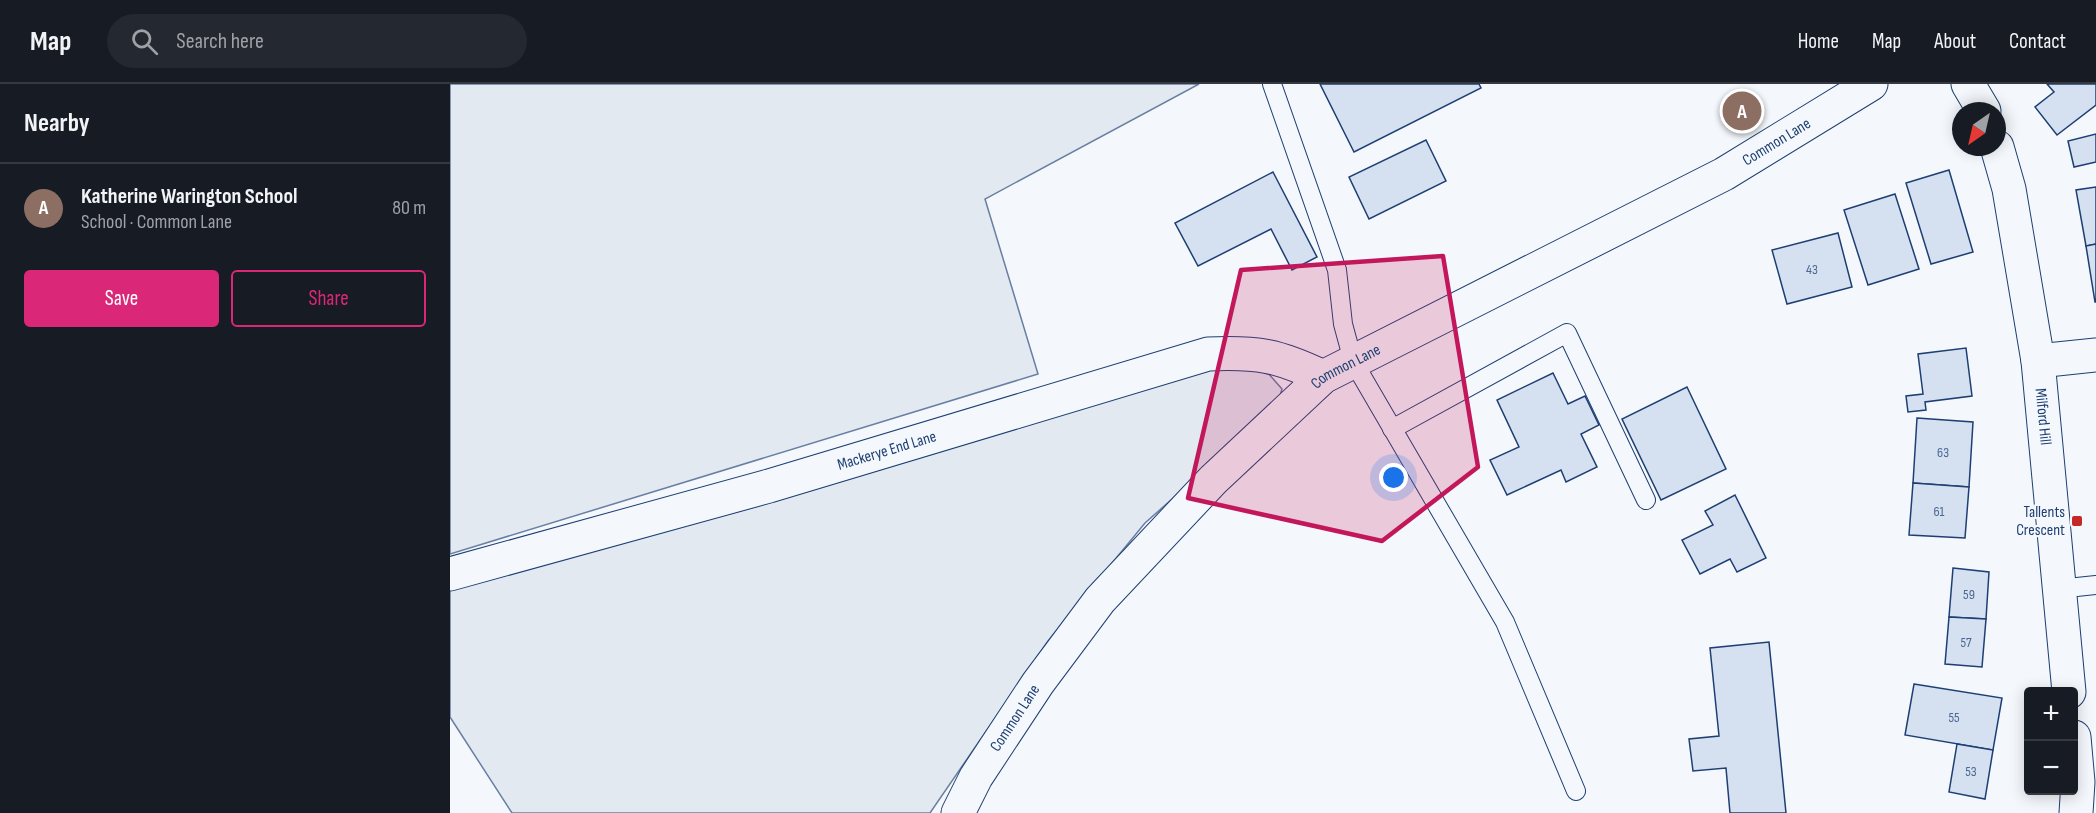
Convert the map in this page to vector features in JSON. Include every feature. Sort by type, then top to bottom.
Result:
[{"type":"street","name":"Common Lane","points":[[958,813],[976,777],[1038,683],[1100,600],[1213,480],[1323,377],[1724,174],[1871,84]]},
{"type":"street","points":[[1968,84],[1979,102]]},
{"type":"street","name":"Milford Hill","points":[[2000,156],[2009,189],[2038,361],[2068,687]]},
{"type":"street","name":"Mackerye End Lane","points":[[450,574],[769,486],[1208,354],[1245,352],[1286,359],[1323,377]]},
{"type":"street","points":[[2038,361],[2096,355]]},
{"type":"street","points":[[2073,741],[2078,782],[2076,813]]},
{"type":"lane","points":[[1272,84],[1337,270],[1343,324],[1353,361],[1505,622],[1576,791]]},
{"type":"lane","points":[[1392,429],[1567,333],[1646,500]]},
{"type":"lane","points":[[2058,589],[2096,585]]},
{"type":"highlighted area","points":[[1443,256],[1478,467],[1382,541],[1188,498],[1241,270]]},
{"type":"shaded area","points":[[450,84],[1199,84],[985,199],[1038,374],[450,554]]},
{"type":"shaded area","points":[[1219,367],[1244,367],[1268,373],[1282,389],[1277,406],[1145,523],[1048,641],[930,813],[512,813],[450,717],[450,588],[755,507]]},
{"type":"building","points":[[1320,84],[1479,84],[1481,88],[1354,152]]},
{"type":"building","points":[[2047,84],[2096,84],[2096,105],[2057,135],[2035,107],[2054,92]]},
{"type":"building","points":[[2096,134],[2096,162],[2074,167],[2068,141]]},
{"type":"building","points":[[1426,140],[1446,181],[1369,219],[1349,177]]},
{"type":"building","points":[[1949,170],[1973,252],[1931,264],[1906,183]]},
{"type":"building","points":[[1273,172],[1317,257],[1292,270],[1271,229],[1198,266],[1175,223]]},
{"type":"building","points":[[2096,187],[2096,244],[2086,246],[2076,190]]},
{"type":"building","points":[[1895,194],[1919,269],[1868,285],[1844,210]]},
{"type":"building","points":[[1838,233],[1852,287],[1787,304],[1772,250]]},
{"type":"building","points":[[2096,244],[2096,302],[2095,302],[2086,246]]},
{"type":"building","points":[[1966,348],[1972,396],[1925,402],[1926,410],[1908,412],[1906,396],[1923,394],[1918,354]]},
{"type":"building","points":[[1553,373],[1568,404],[1585,396],[1599,425],[1581,434],[1597,467],[1566,482],[1561,470],[1507,495],[1490,460],[1519,447],[1497,400]]},
{"type":"building","points":[[1687,387],[1726,469],[1661,500],[1622,419]]},
{"type":"building","points":[[1917,418],[1973,422],[1969,487],[1913,483]]},
{"type":"building","points":[[1913,483],[1969,487],[1965,538],[1909,535]]},
{"type":"building","points":[[1735,495],[1766,558],[1737,572],[1730,559],[1700,574],[1682,540],[1713,525],[1705,511]]},
{"type":"building","points":[[1953,568],[1989,572],[1986,619],[1949,617]]},
{"type":"building","points":[[1949,617],[1986,619],[1982,667],[1945,664]]},
{"type":"building","points":[[1769,642],[1786,813],[1730,813],[1726,768],[1693,771],[1689,739],[1719,736],[1710,648]]},
{"type":"building","points":[[1914,684],[2002,698],[1993,750],[1905,735]]},
{"type":"building","points":[[1957,744],[1993,750],[1985,799],[1949,792]]},
{"type":"place","name":"Katherine Warington School","points":[[1742,111]]},
{"type":"place","name":"Tallents Crescent","points":[[2077,521]]}]
